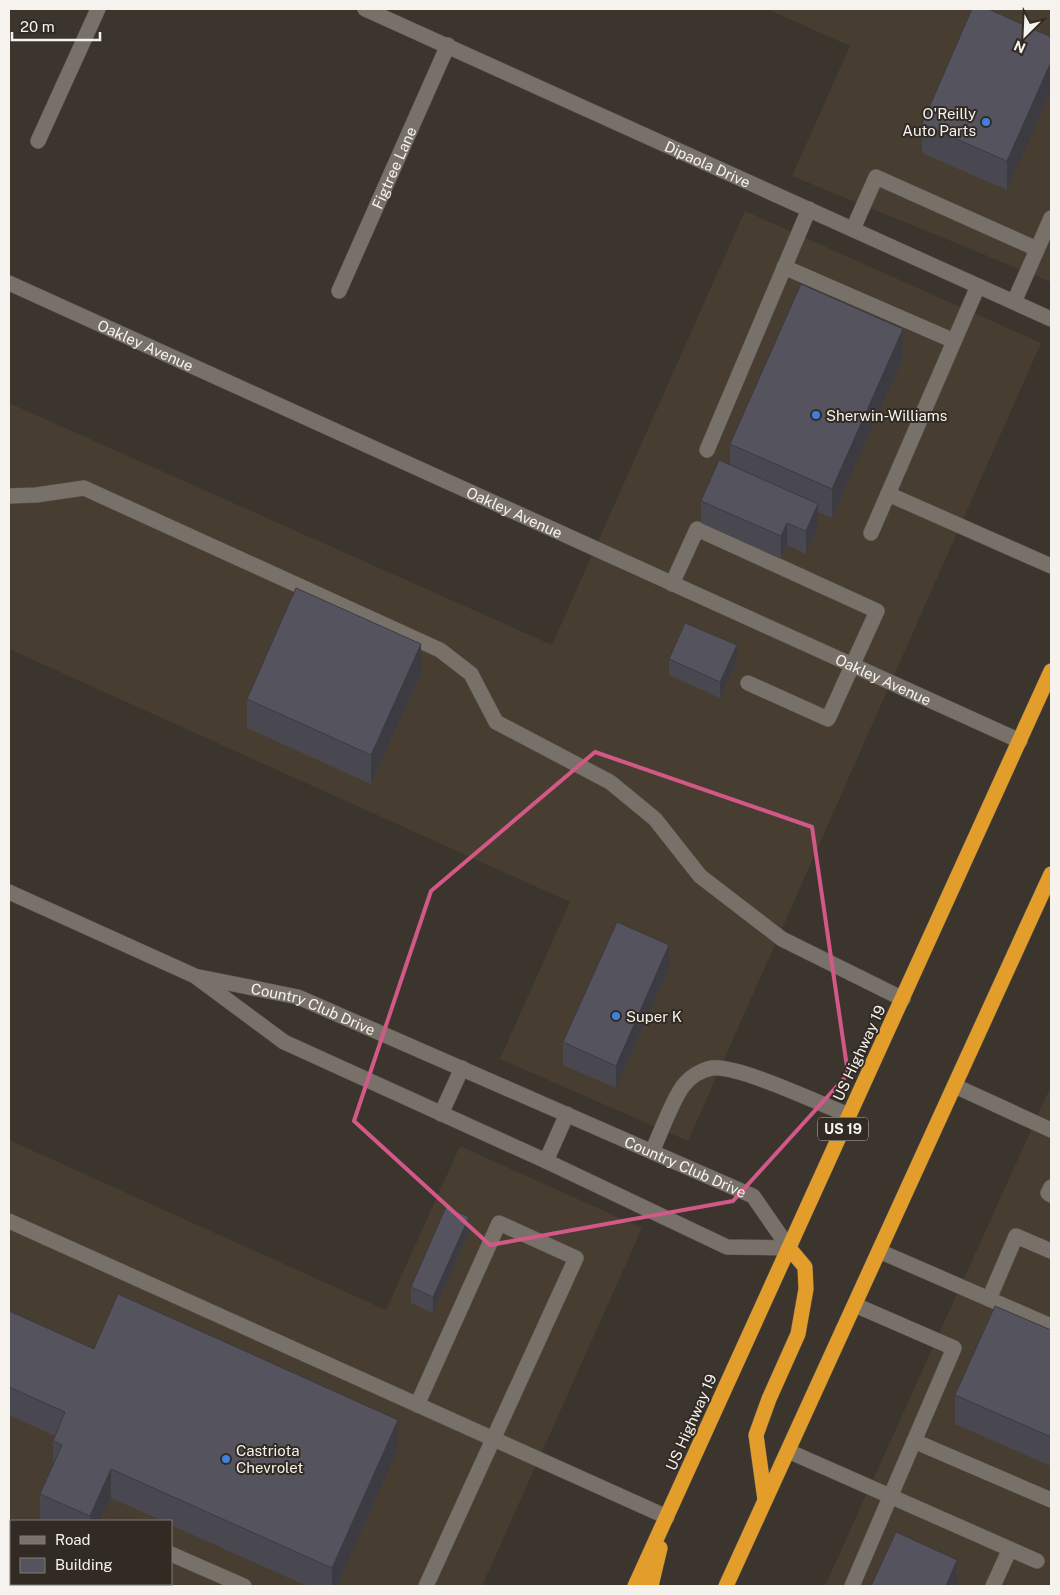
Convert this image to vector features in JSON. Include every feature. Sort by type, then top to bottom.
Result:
[{"type":"highway","name":"US Highway 19","points":[[635,1586],[1051,671]]},
{"type":"highway","points":[[726,1586],[1051,874]]},
{"type":"highway","points":[[765,1500],[756,1435],[769,1399],[798,1334],[804,1311],[805,1268],[789,1248]]},
{"type":"highway","points":[[651,1586],[667,1517]]},
{"type":"street","points":[[38,141],[98,9]]},
{"type":"street","name":"Dipaola Drive","points":[[365,9],[1051,319]]},
{"type":"street","name":"Figtree Lane","points":[[339,291],[448,45]]},
{"type":"street","points":[[853,229],[876,177],[1037,249]]},
{"type":"street","points":[[707,450],[809,209]]},
{"type":"street","points":[[1014,302],[1051,218]]},
{"type":"street","points":[[784,267],[954,341]]},
{"type":"street","name":"Oakley Avenue","points":[[9,283],[1020,741]]},
{"type":"street","points":[[871,533],[978,286]]},
{"type":"street","points":[[9,496],[36,495],[84,488],[440,650],[471,674],[496,722],[610,782],[654,819],[700,876],[782,939],[903,999]]},
{"type":"street","points":[[888,494],[1051,566]]},
{"type":"street","points":[[672,584],[697,529],[877,611],[828,719],[748,683]]},
{"type":"street","name":"Country Club Drive","points":[[9,892],[195,976],[284,1042],[546,1161],[727,1247],[789,1248]]},
{"type":"street","name":"Country Club Drive","points":[[195,976],[298,997],[753,1196],[789,1248]]},
{"type":"street","points":[[441,1114],[462,1068]]},
{"type":"street","points":[[652,1152],[683,1086],[698,1073],[712,1068],[730,1069],[751,1076],[849,1116]]},
{"type":"street","points":[[954,1086],[1051,1130]]},
{"type":"street","points":[[546,1161],[567,1114]]},
{"type":"street","points":[[1051,1187],[1048,1194],[1051,1195]]},
{"type":"street","points":[[9,1221],[667,1517]]},
{"type":"street","points":[[417,1405],[499,1223],[576,1258],[426,1586]]},
{"type":"street","points":[[989,1299],[1016,1236],[1051,1251]]},
{"type":"street","points":[[879,1251],[1051,1326]]},
{"type":"street","points":[[852,1586],[954,1348],[855,1305]]},
{"type":"street","points":[[914,1440],[1051,1500]]},
{"type":"street","points":[[788,1451],[1037,1561]]},
{"type":"street","points":[[993,1586],[1010,1549]]},
{"type":"street","points":[[172,1554],[244,1586]]},
{"type":"highlighted area","points":[[595,752],[812,827],[848,1074],[733,1201],[490,1245],[354,1121],[431,891]]},
{"type":"shaded area","points":[[767,9],[1051,9],[1051,282],[792,176],[850,46]]},
{"type":"shaded area","points":[[745,211],[1041,343],[688,1141],[500,1059],[570,902],[9,649],[9,403],[552,645]]},
{"type":"shaded area","points":[[1051,1086],[1051,1586],[825,1586]]},
{"type":"shaded area","name":"Castriota Chevrolet","points":[[9,1140],[386,1310],[460,1146],[642,1228],[482,1586],[9,1586]]},
{"type":"building","name":"O'Reilly Auto Parts","points":[[972,9],[988,9],[1051,37],[1051,62],[1007,161],[922,124]]},
{"type":"building","name":"Sherwin-Williams","points":[[801,284],[903,329],[832,489],[730,444]]},
{"type":"building","points":[[719,460],[818,504],[806,531],[787,523],[781,536],[701,501]]},
{"type":"building","points":[[296,588],[421,644],[371,755],[247,699]]},
{"type":"building","points":[[685,623],[737,645],[720,682],[669,659]]},
{"type":"building","name":"Super K","points":[[617,922],[669,945],[616,1066],[563,1042]]},
{"type":"building","points":[[446,1207],[469,1217],[433,1297],[411,1287]]},
{"type":"building","name":"Castriota Chevrolet","points":[[118,1294],[398,1420],[332,1568],[111,1469],[90,1516],[40,1494],[62,1445],[53,1441],[65,1412],[9,1387],[9,1311],[94,1349]]},
{"type":"building","points":[[995,1306],[1051,1330],[1051,1437],[955,1395]]},
{"type":"building","points":[[896,1532],[957,1560],[946,1586],[871,1586]]},
{"type":"place","name":"O'Reilly Auto Parts","points":[[986,122]]},
{"type":"place","name":"Sherwin-Williams","points":[[816,415]]},
{"type":"place","name":"Super K","points":[[616,1016]]},
{"type":"place","name":"Castriota Chevrolet","points":[[226,1459]]}]
